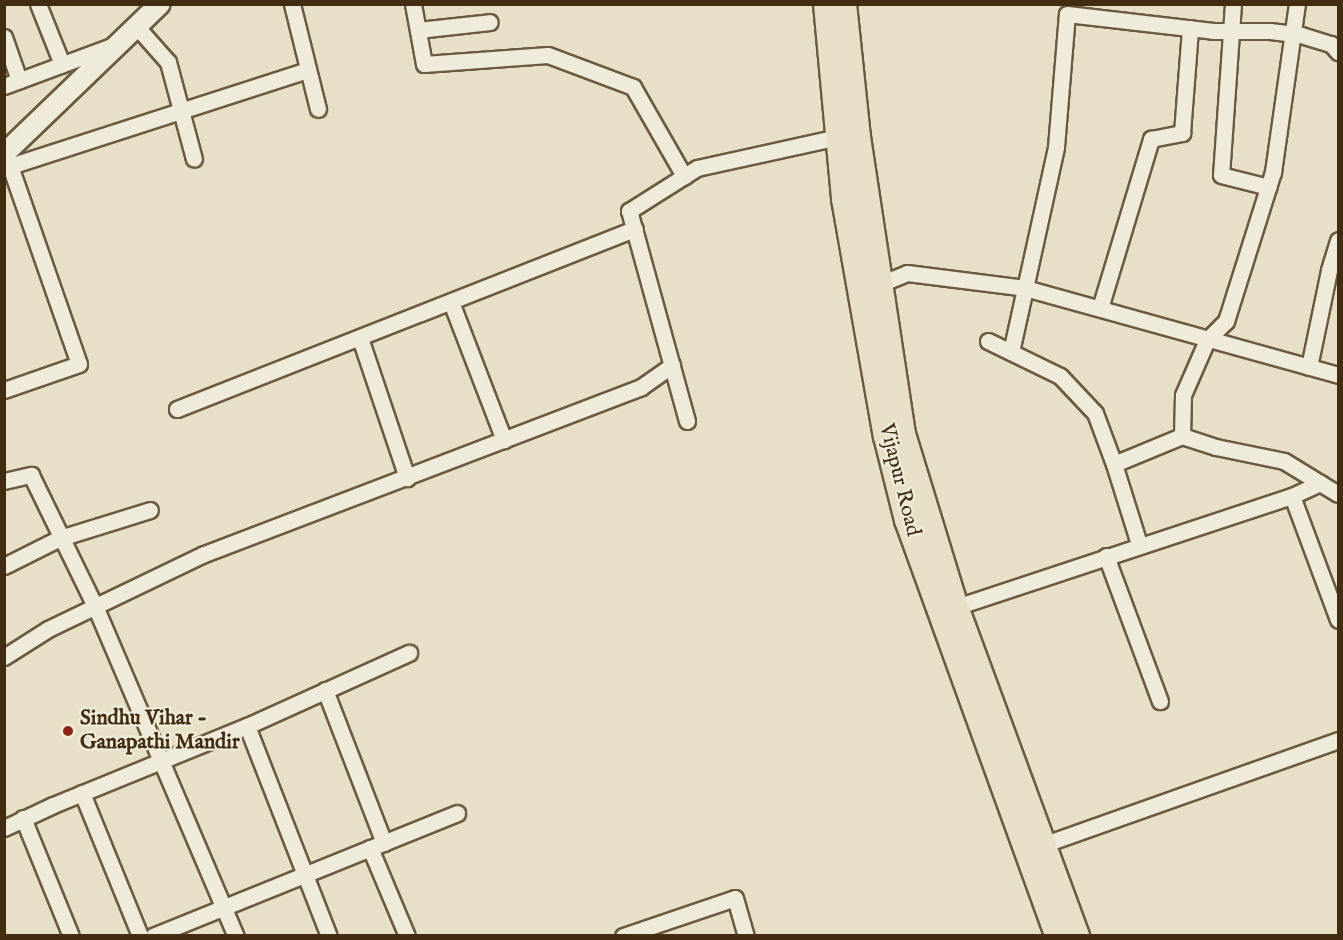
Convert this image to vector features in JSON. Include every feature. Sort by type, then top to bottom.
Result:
[{"type":"main road","name":"Vijapur Road","points":[[826,4],[844,199],[878,388],[907,520],[1058,936]]},
{"type":"main road","name":"Vijapur Road","points":[[844,4],[858,137],[903,434],[956,607],[1077,936]]},
{"type":"street","points":[[38,4],[62,64]]},
{"type":"street","points":[[4,154],[160,4]]},
{"type":"street","points":[[292,4],[318,109]]},
{"type":"street","points":[[412,4],[424,64],[548,55],[633,87],[684,176]]},
{"type":"street","points":[[1233,4],[1221,175],[1268,187]]},
{"type":"street","points":[[1182,436],[1183,395],[1207,340],[1226,321],[1273,172],[1296,4]]},
{"type":"street","points":[[1011,352],[1056,147],[1067,14],[1118,12],[1190,28],[1270,31],[1292,36],[1301,35],[1331,44],[1338,52]]},
{"type":"street","points":[[418,30],[490,22]]},
{"type":"street","points":[[137,27],[168,62],[194,159]]},
{"type":"street","points":[[1100,308],[1151,140],[1182,133],[1190,28]]},
{"type":"street","points":[[4,37],[20,80]]},
{"type":"street","points":[[4,86],[120,43]]},
{"type":"street","points":[[6,384],[79,364],[10,166],[308,70]]},
{"type":"street","points":[[687,421],[629,211],[697,168],[838,137]]},
{"type":"street","points":[[177,409],[635,229]]},
{"type":"street","points":[[1309,367],[1329,270],[1338,240]]},
{"type":"street","points":[[880,284],[907,273],[1025,288],[1338,375]]},
{"type":"street","points":[[451,302],[504,440]]},
{"type":"street","points":[[360,338],[408,477]]},
{"type":"street","points":[[988,341],[1060,376],[1095,413],[1139,544]]},
{"type":"street","points":[[4,657],[48,629],[204,554],[641,387],[672,365]]},
{"type":"street","points":[[1114,464],[1182,436],[1216,447],[1284,461],[1338,494]]},
{"type":"street","points":[[4,481],[32,475],[60,538],[95,606],[236,936]]},
{"type":"street","points":[[956,607],[1139,544],[1292,496],[1320,483]]},
{"type":"street","points":[[1292,496],[1338,620]]},
{"type":"street","points":[[4,566],[60,538],[150,510]]},
{"type":"street","points":[[1106,556],[1160,702]]},
{"type":"street","points":[[4,828],[82,793],[248,726],[409,653]]},
{"type":"street","points":[[325,690],[407,936]]},
{"type":"street","points":[[248,726],[329,936]]},
{"type":"street","points":[[1045,844],[1338,740]]},
{"type":"street","points":[[82,793],[140,936]]},
{"type":"street","points":[[153,936],[456,813]]},
{"type":"street","points":[[23,818],[71,936]]},
{"type":"street","points":[[623,936],[735,898],[746,936]]},
{"type":"place","name":"Sindhu Vihar - Ganapathi Mandir","points":[[68,731]]}]
